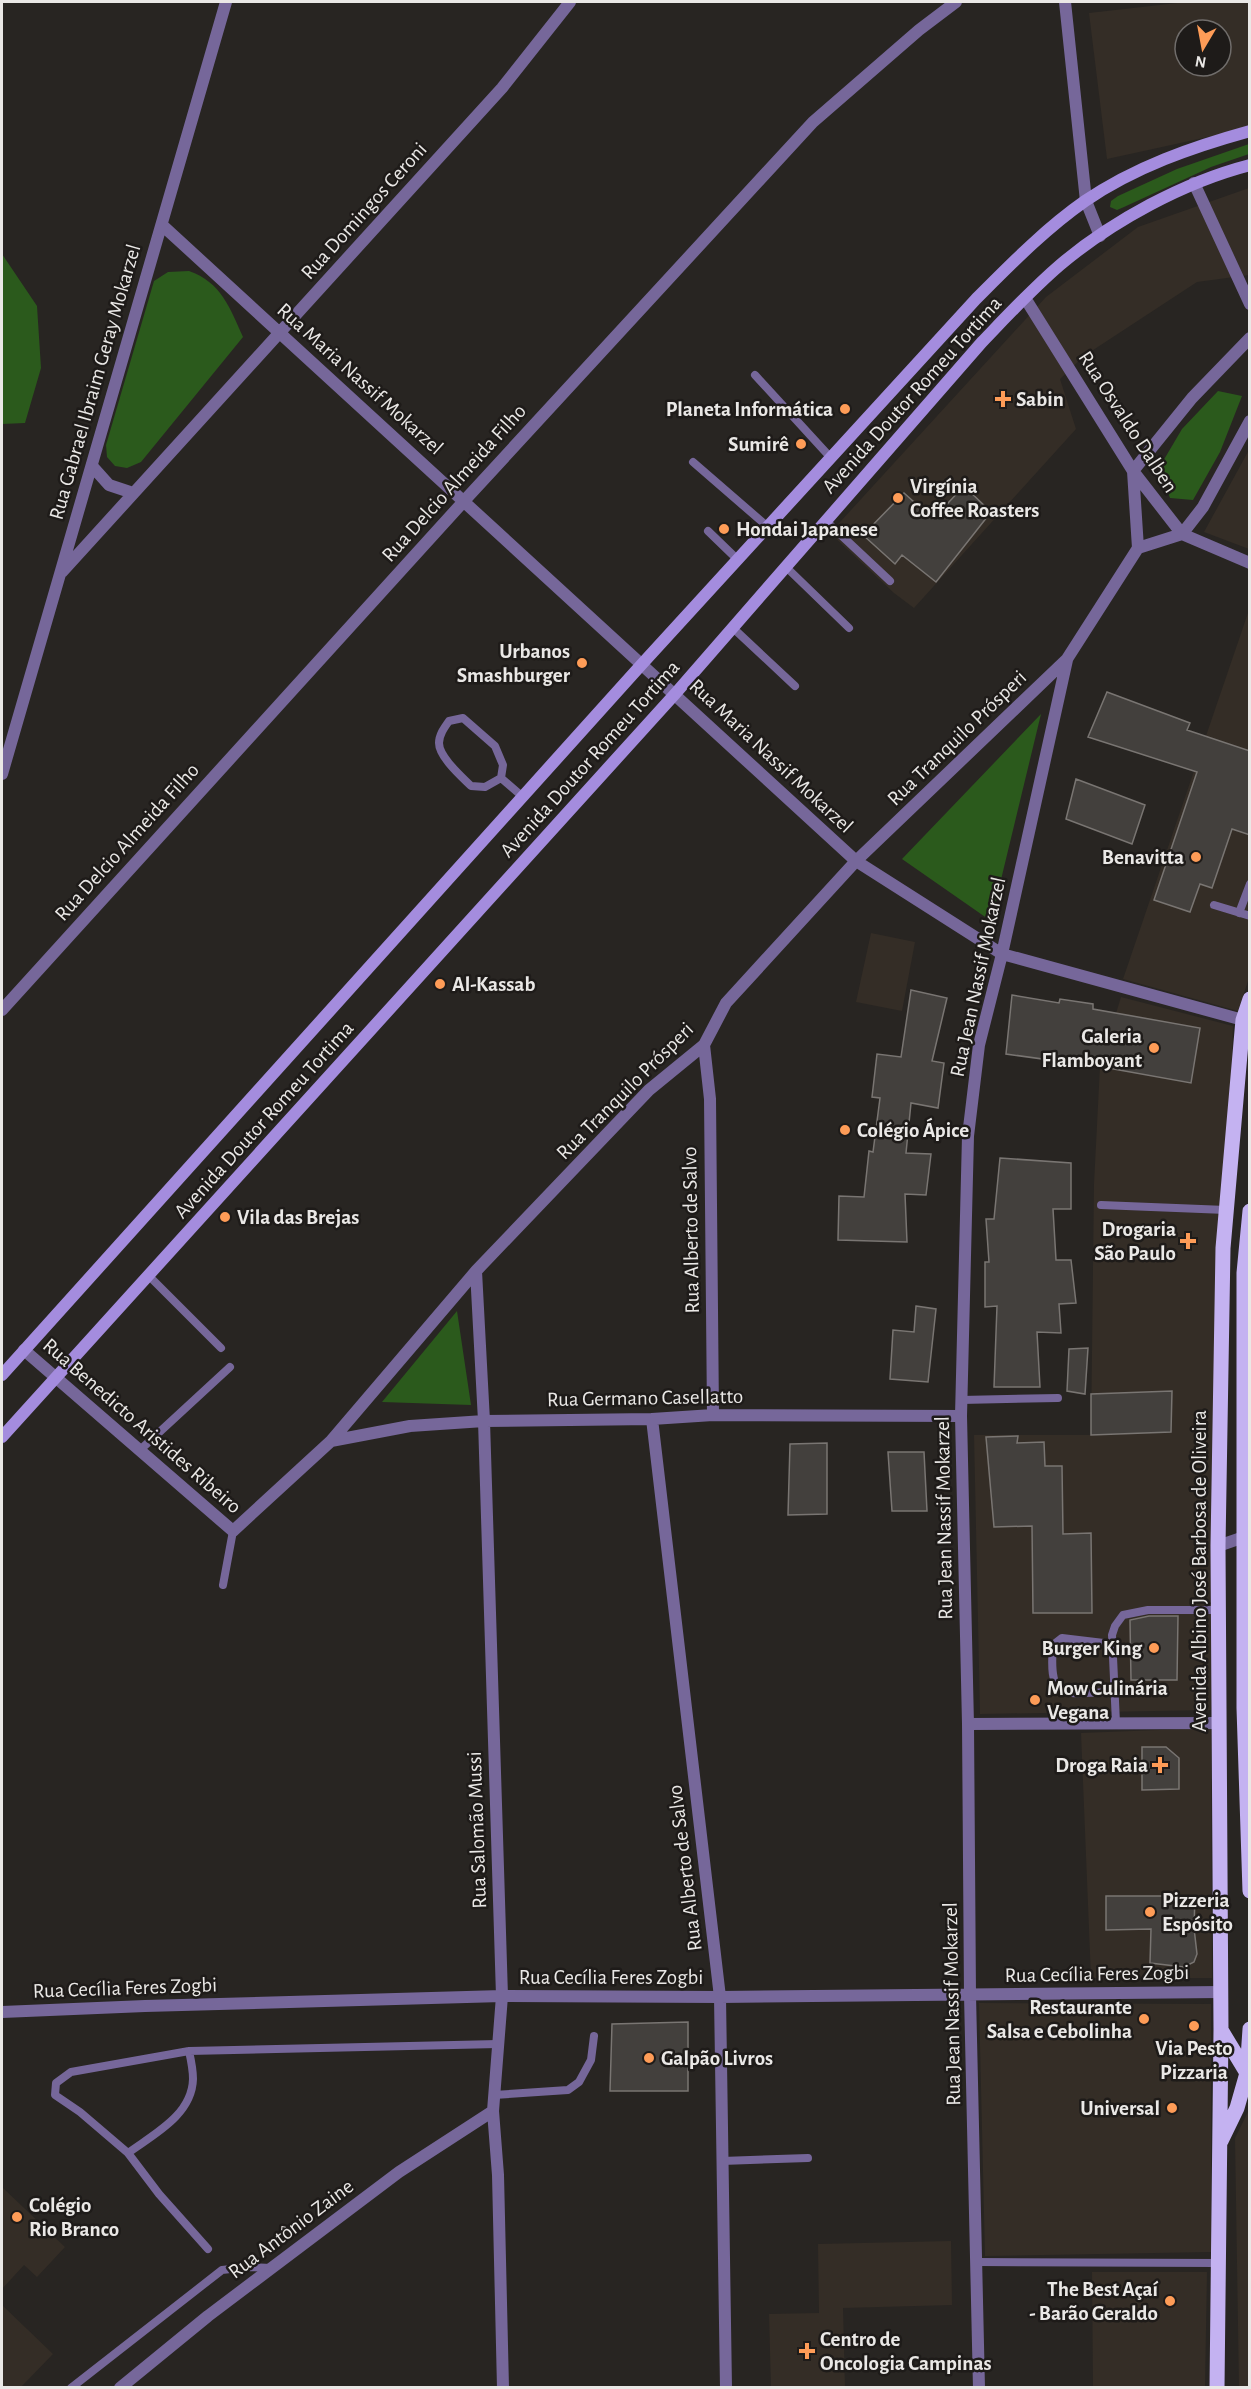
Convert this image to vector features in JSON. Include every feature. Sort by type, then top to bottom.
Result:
[{"type":"main road","name":"Avenida Doutor Romeu Tortima","points":[[2,1375],[642,664],[976,299],[1030,245],[1086,201],[1132,174],[1195,146],[1250,131]]},
{"type":"main road","name":"Avenida Doutor Romeu Tortima","points":[[2,1437],[675,694],[982,342],[1025,298],[1061,264],[1141,210],[1194,183],[1250,165]]},
{"type":"main road","name":"Avenida Albino José Barbosa de Oliveira","points":[[1217,2388],[1221,2030],[1218,1546],[1223,1248],[1243,1020],[1250,999]]},
{"type":"main road","points":[[1250,1211],[1244,1273],[1247,1350],[1247,1578],[1244,1708],[1250,1891]]},
{"type":"main road","name":"Avenida Albino José Barbosa de Oliveira","points":[[1219,2145],[1237,2108],[1248,2075],[1250,2029]]},
{"type":"main road","points":[[1221,2030],[1248,2075]]},
{"type":"street","name":"Rua Gabrael Ibraim Geray Mokarzel","points":[[2,774],[226,2]]},
{"type":"street","name":"Rua Domingos Ceroni","points":[[60,574],[502,88],[570,2]]},
{"type":"street","name":"Rua Delcio Almeida Filho","points":[[2,1010],[464,501],[813,122],[919,30],[956,2]]},
{"type":"street","points":[[1065,2],[1086,201],[1100,236]]},
{"type":"street","points":[[1194,183],[1250,304]]},
{"type":"street","name":"Rua Maria Nassif Mokarzel","points":[[162,225],[856,861],[1002,954],[1243,1020]]},
{"type":"street","name":"Rua Osvaldo Dalben","points":[[1025,298],[1132,471],[1182,534],[1250,563]]},
{"type":"street","points":[[1250,338],[1192,398],[1132,471],[1138,548],[1182,534],[1203,507],[1250,421]]},
{"type":"street","points":[[92,466],[109,485],[134,493]]},
{"type":"street","name":"Rua Tranquilo Prósperi","points":[[233,1531],[331,1441],[476,1271],[649,1090],[704,1045],[726,1003],[856,861],[1067,659],[1138,548]]},
{"type":"street","name":"Rua Jean Nassif Mokarzel","points":[[979,2388],[961,1416],[968,1136],[979,1045],[1002,954],[1067,659]]},
{"type":"street","name":"Rua Alberto de Salvo","points":[[704,1045],[710,1099],[713,1415]]},
{"type":"street","name":"Rua Salomão Mussi","points":[[476,1271],[484,1421],[502,1996],[493,2111],[498,2175],[503,2388]]},
{"type":"street","name":"Rua Benedicto Aristides Ribeiro","points":[[24,1350],[233,1531]]},
{"type":"street","name":"Rua Germano Casellatto","points":[[331,1441],[410,1426],[484,1421],[652,1419],[713,1415],[961,1416]]},
{"type":"street","name":"Rua Alberto de Salvo","points":[[652,1419],[720,1997],[726,2388]]},
{"type":"street","points":[[1218,1546],[1247,1536]]},
{"type":"street","points":[[968,1724],[1220,1723]]},
{"type":"street","name":"Rua Cecília Feres Zogbi","points":[[2,2012],[157,2005],[502,1996],[720,1997],[1221,1992]]},
{"type":"street","name":"Rua Antônio Zaine","points":[[121,2387],[208,2316],[399,2172],[493,2111]]},
{"type":"lane","points":[[755,375],[831,458]]},
{"type":"lane","points":[[693,462],[768,527]]},
{"type":"lane","points":[[826,521],[890,581]]},
{"type":"lane","points":[[708,531],[738,560]]},
{"type":"lane","points":[[786,567],[849,628]]},
{"type":"lane","points":[[733,628],[795,686]]},
{"type":"lane","points":[[463,718],[495,746],[503,765],[501,778],[485,787],[471,786],[438,747],[440,736],[448,721],[463,718]]},
{"type":"lane","points":[[501,778],[523,797]]},
{"type":"lane","points":[[1239,913],[1250,884]]},
{"type":"lane","points":[[1214,905],[1250,916]]},
{"type":"lane","points":[[1101,1205],[1226,1210]]},
{"type":"lane","points":[[149,1276],[221,1348]]},
{"type":"lane","points":[[140,1450],[230,1367]]},
{"type":"lane","points":[[961,1400],[1058,1398]]},
{"type":"lane","points":[[223,1585],[233,1531]]},
{"type":"lane","points":[[1116,1724],[1112,1635],[1123,1615],[1148,1610],[1219,1610]]},
{"type":"lane","points":[[1112,1644],[1062,1638],[1053,1645],[1051,1670],[1054,1685],[1062,1692],[1114,1692]]},
{"type":"lane","points":[[494,2096],[568,2091],[579,2082],[591,2060],[594,2036]]},
{"type":"lane","points":[[208,2248],[159,2194],[128,2153],[80,2112],[55,2095],[56,2083],[71,2072],[189,2051],[498,2044]]},
{"type":"lane","points":[[128,2153],[177,2116],[190,2100],[193,2079],[189,2051]]},
{"type":"lane","points":[[722,2161],[808,2158]]},
{"type":"lane","points":[[977,2262],[1218,2263]]},
{"type":"lane","points":[[71,2388],[222,2270],[248,2267],[271,2268]]},
{"type":"shaded area","points":[[1186,2],[1249,2],[1249,128],[1107,159],[1089,13]]},
{"type":"shaded area","points":[[1249,188],[1249,275],[1197,282],[1084,356],[1060,379],[1076,429],[914,608],[894,593],[830,533],[1046,297],[1138,227]]},
{"type":"shaded area","points":[[1249,450],[1249,549],[1204,532]]},
{"type":"shaded area","points":[[1249,610],[1250,975],[1238,1011],[1123,979]]},
{"type":"shaded area","points":[[871,933],[915,942],[902,1011],[856,1002]]},
{"type":"shaded area","points":[[1121,997],[1233,1026],[1211,1710],[980,1714],[974,1435],[1091,1435],[1094,1184],[1100,1066]]},
{"type":"shaded area","points":[[1211,1728],[1212,1978],[1091,1978],[1081,1733]]},
{"type":"shaded area","points":[[979,2003],[1211,2004],[1211,2252],[985,2256]]},
{"type":"shaded area","points":[[1249,2110],[1250,2387],[1239,2388],[1235,2138]]},
{"type":"shaded area","name":"Colégio Rio Branco","points":[[2,2187],[65,2247],[37,2277],[24,2265],[2,2289]]},
{"type":"shaded area","name":"Centro de Oncologia Campinas","points":[[951,2241],[952,2305],[843,2308],[845,2387],[771,2387],[769,2314],[819,2313],[818,2244]]},
{"type":"shaded area","points":[[1092,2272],[1207,2272],[1205,2387],[1093,2387]]},
{"type":"shaded area","points":[[2,2305],[53,2354],[21,2387],[2,2387]]},
{"type":"green space","points":[[1249,144],[1249,154],[1211,167],[1117,210],[1110,207],[1111,201],[1118,196],[1177,169]]},
{"type":"green space","points":[[2,254],[37,306],[41,368],[25,423],[2,424]]},
{"type":"green space","points":[[189,271],[217,289],[229,306],[243,337],[141,462],[127,468],[115,466],[107,457],[106,445],[154,281],[168,272]]},
{"type":"green space","points":[[1218,391],[1242,396],[1220,452],[1193,500],[1170,498],[1159,468],[1182,429]]},
{"type":"green space","points":[[1041,714],[991,921],[902,859]]},
{"type":"green space","points":[[457,1311],[471,1405],[382,1402]]},
{"type":"building","points":[[964,486],[991,512],[936,582],[902,555],[895,564],[863,535],[904,493],[933,519]]},
{"type":"building","points":[[1107,692],[1190,723],[1187,730],[1250,751],[1250,835],[1232,829],[1212,888],[1200,884],[1190,912],[1154,900],[1197,772],[1088,737]]},
{"type":"building","points":[[1076,779],[1145,805],[1132,844],[1066,819]]},
{"type":"building","points":[[911,990],[947,998],[932,1061],[944,1063],[938,1108],[911,1103],[906,1153],[931,1154],[926,1195],[905,1194],[907,1242],[838,1240],[839,1196],[864,1197],[869,1151],[873,1152],[880,1098],[872,1097],[877,1054],[901,1057]]},
{"type":"building","points":[[1012,995],[1059,1003],[1060,999],[1093,1004],[1093,1009],[1200,1028],[1191,1083],[1108,1068],[1006,1054]]},
{"type":"building","points":[[1000,1158],[1071,1163],[1071,1209],[1053,1209],[1056,1260],[1071,1260],[1076,1303],[1059,1304],[1061,1333],[1037,1332],[1040,1387],[994,1387],[997,1306],[985,1307],[985,1262],[989,1262],[986,1219],[994,1219]]},
{"type":"building","points":[[916,1306],[936,1309],[928,1382],[890,1379],[893,1330],[914,1332]]},
{"type":"building","points":[[1088,1348],[1085,1394],[1067,1391],[1069,1349]]},
{"type":"building","points":[[1172,1391],[1171,1432],[1091,1435],[1091,1394]]},
{"type":"building","points":[[1018,1436],[1017,1443],[1044,1442],[1045,1466],[1062,1466],[1063,1534],[1091,1533],[1092,1613],[1033,1613],[1032,1526],[994,1527],[986,1437]]},
{"type":"building","points":[[827,1443],[827,1514],[788,1515],[790,1444]]},
{"type":"building","points":[[888,1452],[924,1452],[927,1511],[892,1511]]},
{"type":"building","name":"Burger King","points":[[1149,1616],[1178,1616],[1177,1680],[1131,1680],[1130,1620]]},
{"type":"building","name":"Droga Raia","points":[[1142,1747],[1166,1747],[1179,1758],[1179,1789],[1142,1790]]},
{"type":"building","name":"Pizzeria Espósito","points":[[1106,1896],[1195,1896],[1194,1928],[1197,1954],[1194,1962],[1184,1967],[1150,1963],[1151,1929],[1106,1930]]},
{"type":"building","name":"Galpão Livros","points":[[688,2022],[688,2091],[610,2091],[612,2024]]},
{"type":"place","name":"Sabin","points":[[1003,399]]},
{"type":"place","name":"Planeta Informática","points":[[845,409]]},
{"type":"place","name":"Sumirê","points":[[801,444]]},
{"type":"place","name":"Virgínia Coffee Roasters","points":[[898,498]]},
{"type":"place","name":"Hondai Japanese","points":[[724,529]]},
{"type":"place","name":"Urbanos Smashburger","points":[[582,663]]},
{"type":"place","name":"Benavitta","points":[[1196,857]]},
{"type":"place","name":"Al-Kassab","points":[[440,984]]},
{"type":"place","name":"Galeria Flamboyant","points":[[1154,1048]]},
{"type":"place","name":"Colégio Ápice","points":[[845,1130]]},
{"type":"place","name":"Vila das Brejas","points":[[225,1217]]},
{"type":"place","name":"Drogaria São Paulo","points":[[1188,1241]]},
{"type":"place","name":"Burger King","points":[[1154,1648]]},
{"type":"place","name":"Mow Culinária Vegana","points":[[1035,1700]]},
{"type":"place","name":"Droga Raia","points":[[1160,1765]]},
{"type":"place","name":"Pizzeria Espósito","points":[[1150,1912]]},
{"type":"place","name":"Restaurante Salsa e Cebolinha","points":[[1144,2019]]},
{"type":"place","name":"Via Pesto Pizzaria","points":[[1194,2026]]},
{"type":"place","name":"Galpão Livros","points":[[649,2058]]},
{"type":"place","name":"Universal","points":[[1172,2108]]},
{"type":"place","name":"Colégio Rio Branco","points":[[17,2217]]},
{"type":"place","name":"The Best Açaí - Barão Geraldo","points":[[1170,2301]]},
{"type":"place","name":"Centro de Oncologia Campinas","points":[[807,2351]]}]
